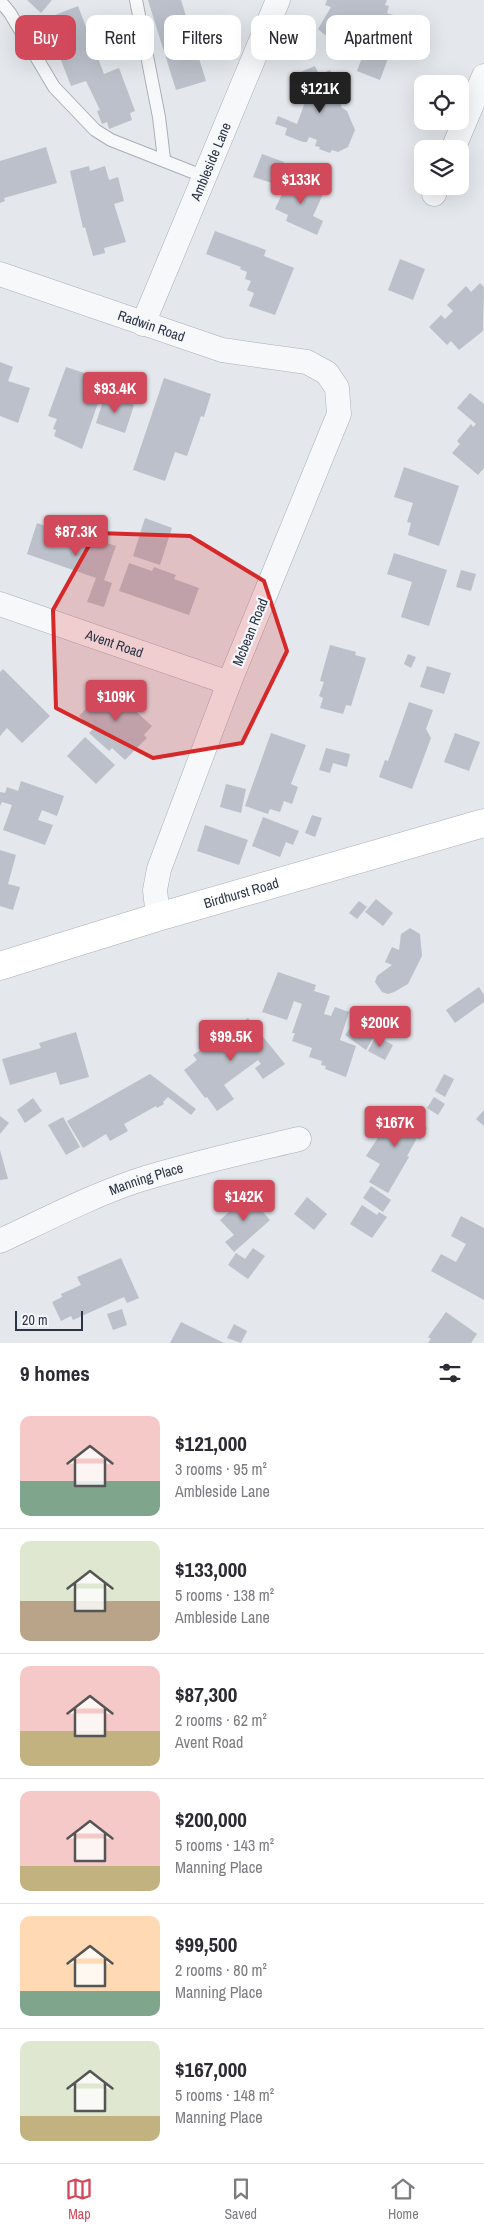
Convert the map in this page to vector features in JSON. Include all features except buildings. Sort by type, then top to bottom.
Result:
[{"type":"street","name":"Ambleside Lane","points":[[143,324],[278,0]]},
{"type":"street","points":[[457,140],[484,76]]},
{"type":"street","name":"Radwin Road","points":[[0,274],[222,350],[308,362]]},
{"type":"street","name":"Mcbean Road","points":[[158,917],[155,890],[159,869],[229,683],[339,414],[337,388],[328,372],[308,362]]},
{"type":"street","name":"Avent Road","points":[[0,604],[229,683]]},
{"type":"street","name":"Birdhurst Road","points":[[0,966],[158,917],[484,823]]},
{"type":"street","name":"Manning Place","points":[[0,1241],[103,1194],[137,1181],[237,1153],[299,1139]]},
{"type":"lane","points":[[136,0],[159,117],[164,159]]},
{"type":"lane","points":[[0,1],[10,13],[54,87],[95,130],[111,140],[164,159],[205,177]]},
{"type":"highlighted area","points":[[96,533],[190,536],[264,581],[287,651],[242,743],[153,758],[56,708],[53,610]]}]
